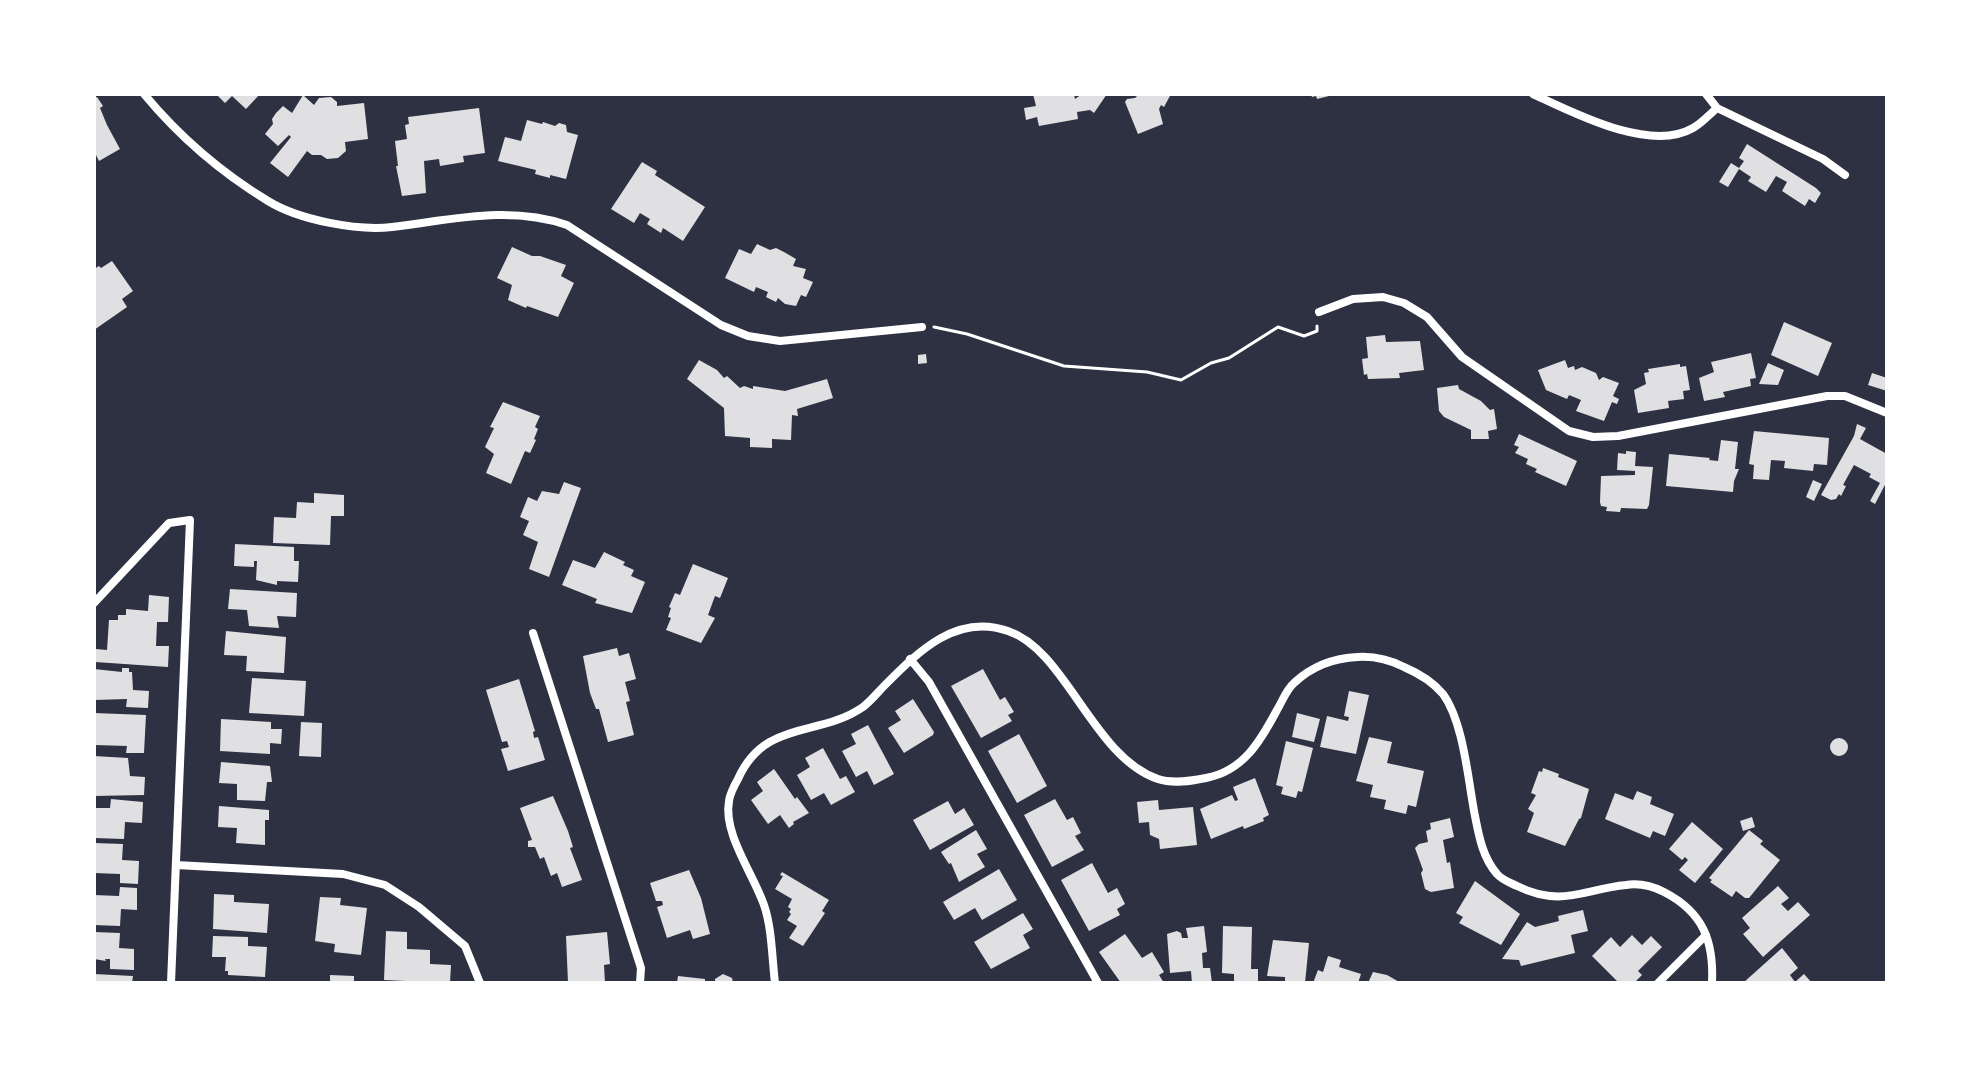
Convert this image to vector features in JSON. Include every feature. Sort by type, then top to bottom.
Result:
[{"type":"street","points":[[144,94],[198,149],[270,203],[295,213],[355,227],[387,227],[495,214],[546,218],[567,225],[721,325],[748,336],[780,341],[922,327]]},
{"type":"street","points":[[1533,94],[1591,121],[1653,138],[1692,129],[1717,108]]},
{"type":"street","points":[[1706,94],[1717,108],[1823,159],[1845,175]]},
{"type":"street","points":[[1319,312],[1353,299],[1383,297],[1404,303],[1427,317],[1462,357],[1569,431],[1593,437],[1618,436],[1827,396],[1845,396],[1887,413]]},
{"type":"street","points":[[94,603],[169,523],[190,520],[171,983]]},
{"type":"street","points":[[775,983],[765,908],[728,820],[729,797],[744,765],[762,744],[783,734],[842,718],[864,706],[910,659],[948,632],[981,625],[1011,631],[1040,652],[1120,756],[1158,779],[1186,782],[1220,775],[1245,760],[1260,741],[1291,685],[1327,661],[1360,657],[1391,661],[1419,673],[1443,694],[1456,723],[1481,847],[1499,877],[1529,892],[1558,897],[1626,885],[1651,886],[1695,913],[1713,959],[1712,983]]},
{"type":"street","points":[[533,633],[641,968],[640,983]]},
{"type":"street","points":[[910,659],[929,682],[1098,983]]},
{"type":"street","points":[[176,865],[343,874],[385,885],[419,907],[465,946],[480,983]]},
{"type":"street","points":[[1658,983],[1706,935]]},
{"type":"path","points":[[922,327],[967,334],[1064,366],[1147,372],[1181,380],[1211,363],[1229,358],[1278,327],[1304,336],[1312,335],[1317,331],[1319,312]]},
{"type":"building","points":[[216,94],[260,94],[246,109],[232,96],[225,103]]},
{"type":"building","points":[[1033,94],[1074,94],[1075,99],[1082,94],[1107,94],[1094,113],[1090,110],[1077,112],[1078,119],[1039,126],[1037,117],[1026,120],[1024,108],[1036,106]]},
{"type":"building","points":[[1139,94],[1171,94],[1164,107],[1161,105],[1159,109],[1163,124],[1138,134],[1125,102]]},
{"type":"building","points":[[1311,94],[1333,94],[1333,95],[1317,99]]},
{"type":"building","points":[[303,95],[314,105],[319,98],[331,97],[337,106],[364,103],[368,139],[345,142],[346,151],[338,158],[327,159],[307,151],[288,177],[270,163],[291,137],[289,135],[278,146],[265,134],[273,124],[276,113],[283,106],[292,113]]},
{"type":"building","points":[[97,97],[120,149],[99,161],[94,151],[94,98]]},
{"type":"building","points":[[479,108],[485,153],[463,156],[464,162],[440,166],[439,159],[424,161],[426,193],[402,196],[395,141],[407,139],[405,125],[409,124],[408,117]]},
{"type":"building","points":[[527,120],[566,125],[567,132],[578,135],[566,179],[550,175],[550,178],[535,174],[536,170],[498,161],[505,137],[521,141]]},
{"type":"building","points":[[1747,144],[1816,188],[1821,193],[1815,203],[1809,199],[1805,206],[1782,191],[1787,182],[1776,176],[1766,192],[1748,181],[1751,177],[1739,169],[1728,187],[1719,182],[1731,163],[1739,168],[1744,161],[1739,158]]},
{"type":"building","points":[[642,162],[657,171],[655,175],[705,207],[683,241],[663,228],[661,233],[647,224],[650,219],[640,213],[634,223],[611,209]]},
{"type":"building","points":[[757,244],[784,252],[796,259],[793,266],[806,269],[803,278],[813,282],[806,297],[801,295],[796,306],[785,304],[778,298],[776,302],[766,297],[768,292],[756,287],[754,292],[725,278],[739,249],[751,254]]},
{"type":"building","points":[[512,247],[566,265],[561,276],[574,283],[558,317],[508,300],[512,285],[497,278]]},
{"type":"building","points":[[112,261],[133,291],[122,299],[127,307],[94,330],[94,269]]},
{"type":"building","points":[[1784,322],[1832,343],[1818,376],[1771,355]]},
{"type":"building","points":[[1385,335],[1386,342],[1420,341],[1424,370],[1399,373],[1400,378],[1368,379],[1367,374],[1364,375],[1362,359],[1368,358],[1366,337]]},
{"type":"building","points":[[1751,353],[1756,378],[1750,379],[1751,386],[1723,392],[1725,397],[1704,401],[1699,378],[1714,372],[1711,362]]},
{"type":"building","points":[[926,354],[927,363],[918,364],[918,355]]},
{"type":"building","points":[[699,360],[717,370],[724,378],[727,376],[740,388],[753,389],[753,386],[785,391],[827,379],[833,398],[797,409],[798,416],[792,415],[791,440],[772,439],[772,448],[750,447],[750,438],[725,436],[724,408],[687,379]]},
{"type":"building","points":[[1565,360],[1568,368],[1574,366],[1575,370],[1582,367],[1596,373],[1599,380],[1603,377],[1619,383],[1613,396],[1619,399],[1617,404],[1612,402],[1604,421],[1576,411],[1581,400],[1569,395],[1567,399],[1546,390],[1538,370]]},
{"type":"building","points":[[1768,363],[1784,370],[1778,385],[1759,384]]},
{"type":"building","points":[[1680,364],[1680,367],[1686,366],[1690,390],[1683,391],[1684,399],[1668,401],[1669,408],[1638,413],[1634,390],[1646,384],[1644,373],[1649,372],[1648,369]]},
{"type":"building","points":[[1872,373],[1887,378],[1887,391],[1868,385]]},
{"type":"building","points":[[1458,385],[1459,389],[1481,401],[1490,410],[1494,409],[1497,429],[1488,431],[1489,439],[1471,439],[1471,430],[1444,417],[1439,411],[1437,388]]},
{"type":"building","points":[[503,402],[540,416],[535,427],[538,429],[536,440],[530,453],[525,451],[511,484],[486,473],[494,454],[485,447],[494,428],[490,427]]},
{"type":"building","points":[[1857,424],[1866,428],[1860,439],[1887,454],[1887,481],[1875,504],[1870,501],[1880,483],[1854,465],[1843,485],[1846,486],[1841,496],[1839,494],[1831,500],[1821,495],[1854,436]]},
{"type":"building","points":[[1754,431],[1829,438],[1827,465],[1814,464],[1813,471],[1784,468],[1785,461],[1771,460],[1769,480],[1753,479],[1754,465],[1749,464]]},
{"type":"building","points":[[1519,434],[1577,461],[1566,486],[1535,472],[1537,469],[1526,464],[1528,459],[1515,453],[1519,447],[1514,445]]},
{"type":"building","points":[[1721,440],[1738,442],[1735,469],[1739,469],[1733,492],[1666,486],[1669,454],[1718,461]]},
{"type":"building","points":[[1626,451],[1636,452],[1635,466],[1653,467],[1649,505],[1647,509],[1606,511],[1607,507],[1601,506],[1600,502],[1601,476],[1635,475],[1635,471],[1617,470],[1618,453],[1626,454]]},
{"type":"building","points":[[1813,480],[1822,484],[1814,501],[1806,497]]},
{"type":"building","points":[[564,482],[581,488],[549,577],[529,569],[538,542],[523,535],[529,521],[520,517],[528,497],[537,501],[542,491],[559,494]]},
{"type":"building","points":[[314,493],[344,495],[344,516],[331,516],[330,545],[273,543],[274,517],[296,518],[297,502],[314,503]]},
{"type":"building","points":[[235,544],[294,547],[294,561],[299,561],[298,582],[277,581],[277,585],[256,580],[257,561],[254,561],[254,567],[234,566]]},
{"type":"building","points":[[604,552],[625,562],[623,565],[634,570],[631,576],[645,582],[632,613],[595,603],[597,599],[562,585],[573,560],[595,568]]},
{"type":"building","points":[[693,564],[728,578],[720,598],[715,596],[708,615],[715,618],[701,643],[666,630],[671,618],[668,617],[669,607],[675,593],[680,595]]},
{"type":"building","points":[[230,589],[297,593],[296,617],[277,616],[279,628],[249,626],[247,610],[228,609]]},
{"type":"building","points":[[149,595],[169,597],[168,622],[157,622],[156,646],[169,646],[168,667],[95,662],[96,649],[107,650],[109,620],[118,620],[118,615],[126,615],[126,609],[148,611]]},
{"type":"building","points":[[226,631],[286,637],[284,673],[246,671],[247,656],[224,655]]},
{"type":"building","points":[[617,648],[619,656],[629,653],[636,679],[625,682],[634,735],[608,742],[599,709],[596,709],[590,693],[583,656]]},
{"type":"building","points":[[122,668],[129,668],[132,672],[133,690],[149,691],[148,708],[126,707],[127,699],[94,700],[94,669],[122,672]]},
{"type":"building","points":[[983,669],[1000,700],[1005,697],[1014,712],[1008,715],[1012,721],[981,738],[951,686]]},
{"type":"building","points":[[252,678],[306,681],[304,716],[249,713]]},
{"type":"building","points":[[519,679],[535,731],[534,738],[538,737],[545,760],[508,771],[501,749],[509,747],[507,741],[502,742],[486,690]]},
{"type":"building","points":[[1349,691],[1369,695],[1356,754],[1320,747],[1327,716],[1348,721],[1349,717],[1344,716]]},
{"type":"building","points":[[913,699],[934,732],[904,753],[888,728],[901,720],[895,711]]},
{"type":"building","points":[[94,713],[146,715],[144,753],[126,753],[127,746],[94,745]]},
{"type":"building","points":[[1297,713],[1320,719],[1314,742],[1292,737]]},
{"type":"building","points":[[221,719],[271,722],[271,729],[282,729],[281,744],[270,743],[270,754],[220,751]]},
{"type":"building","points":[[301,722],[322,723],[321,757],[299,756]]},
{"type":"building","points":[[868,725],[894,774],[874,785],[867,771],[856,777],[842,751],[856,744],[851,734]]},
{"type":"building","points":[[1019,734],[1047,786],[1017,803],[988,751]]},
{"type":"building","points":[[1369,737],[1392,742],[1387,763],[1424,771],[1416,807],[1408,805],[1406,814],[1384,809],[1386,800],[1370,797],[1373,785],[1356,781]]},
{"type":"building","points":[[1835,738],[1843,738],[1848,747],[1846,754],[1835,756],[1830,751],[1830,743]]},
{"type":"building","points":[[1286,741],[1313,748],[1302,792],[1298,791],[1296,798],[1281,794],[1283,787],[1276,785]]},
{"type":"building","points":[[823,748],[840,779],[846,776],[855,792],[831,805],[824,793],[811,800],[797,775],[810,767],[805,758]]},
{"type":"building","points":[[94,756],[128,758],[130,776],[145,777],[144,795],[94,796]]},
{"type":"building","points":[[221,762],[270,766],[272,782],[267,782],[265,801],[237,800],[237,784],[219,783]]},
{"type":"building","points":[[1543,768],[1589,789],[1581,818],[1565,846],[1527,832],[1534,813],[1528,809],[1536,795],[1531,793]]},
{"type":"building","points":[[774,769],[809,813],[789,828],[780,815],[768,824],[751,800],[763,791],[757,782]]},
{"type":"building","points":[[1255,778],[1269,815],[1263,818],[1264,821],[1211,839],[1200,809],[1232,795],[1235,801],[1238,800],[1233,787]]},
{"type":"building","points":[[1637,791],[1652,797],[1650,804],[1674,814],[1665,836],[1653,831],[1650,838],[1605,819],[1615,793],[1633,800]]},
{"type":"building","points":[[553,796],[568,831],[573,847],[570,848],[582,880],[562,887],[557,873],[551,876],[544,857],[540,859],[535,847],[528,847],[528,841],[532,840],[520,808]]},
{"type":"building","points":[[111,799],[143,802],[142,823],[125,822],[124,839],[94,838],[94,808],[110,808]]},
{"type":"building","points":[[1055,799],[1067,820],[1073,817],[1081,833],[1075,836],[1084,850],[1052,867],[1024,815]]},
{"type":"building","points":[[1158,800],[1159,810],[1193,807],[1197,845],[1160,849],[1159,839],[1150,835],[1149,822],[1139,823],[1137,802]]},
{"type":"building","points":[[948,801],[955,814],[964,808],[974,825],[930,850],[913,820]]},
{"type":"building","points":[[219,806],[269,810],[269,820],[265,820],[265,845],[236,843],[237,828],[218,827]]},
{"type":"building","points":[[1752,817],[1755,827],[1743,831],[1740,821]]},
{"type":"building","points":[[1450,818],[1454,837],[1443,840],[1454,888],[1431,892],[1425,889],[1423,870],[1415,848],[1428,842],[1426,831],[1431,829],[1430,823]]},
{"type":"building","points":[[1692,822],[1723,849],[1695,883],[1679,870],[1688,860],[1685,857],[1682,860],[1669,849]]},
{"type":"building","points":[[976,830],[987,849],[977,854],[985,867],[959,882],[951,863],[941,852]]},
{"type":"building","points":[[1749,830],[1763,841],[1760,844],[1780,860],[1749,898],[1736,891],[1732,897],[1710,882],[1712,880],[1709,878]]},
{"type":"building","points":[[94,843],[123,844],[122,860],[139,861],[138,884],[120,883],[120,874],[94,873]]},
{"type":"building","points":[[1092,863],[1108,893],[1117,888],[1125,904],[1117,909],[1120,915],[1089,931],[1061,880]]},
{"type":"building","points":[[999,869],[1017,900],[982,920],[975,908],[954,920],[943,902]]},
{"type":"building","points":[[689,870],[701,898],[710,934],[693,939],[690,930],[667,938],[657,907],[663,905],[662,901],[656,901],[650,883]]},
{"type":"building","points":[[782,872],[829,900],[822,911],[825,913],[803,946],[789,938],[797,926],[787,920],[791,914],[788,907],[792,899],[775,889],[783,876],[780,875]]},
{"type":"building","points":[[1475,881],[1520,914],[1501,945],[1459,923],[1463,917],[1456,913]]},
{"type":"building","points":[[1778,886],[1789,898],[1781,904],[1788,911],[1798,902],[1810,915],[1763,957],[1743,934],[1750,928],[1742,918]]},
{"type":"building","points":[[120,887],[137,888],[137,910],[121,909],[120,926],[94,925],[94,895],[119,896]]},
{"type":"building","points":[[214,894],[234,895],[234,902],[269,904],[267,933],[213,929]]},
{"type":"building","points":[[320,897],[341,898],[340,905],[367,908],[361,955],[334,952],[335,944],[315,941]]},
{"type":"building","points":[[1583,910],[1588,931],[1571,935],[1575,953],[1521,966],[1519,960],[1502,959],[1527,922],[1535,927],[1559,921],[1558,916]]},
{"type":"building","points":[[1023,913],[1033,929],[1023,935],[1030,948],[991,969],[974,942]]},
{"type":"building","points":[[1204,926],[1207,952],[1202,953],[1203,968],[1210,968],[1212,983],[1192,983],[1191,971],[1170,973],[1167,934],[1177,931],[1182,938],[1188,938],[1186,928]]},
{"type":"building","points":[[1223,926],[1252,927],[1251,969],[1258,969],[1258,983],[1234,983],[1234,974],[1222,973]]},
{"type":"building","points":[[386,931],[407,932],[407,949],[430,950],[430,964],[451,965],[450,983],[384,980]]},
{"type":"building","points":[[94,932],[120,933],[119,948],[134,949],[134,970],[110,969],[110,959],[94,959]]},
{"type":"building","points":[[607,932],[610,964],[604,965],[605,983],[568,983],[566,936]]},
{"type":"building","points":[[1125,934],[1142,958],[1152,952],[1164,972],[1159,975],[1164,983],[1121,983],[1099,952]]},
{"type":"building","points":[[1632,935],[1642,945],[1651,936],[1662,947],[1638,971],[1642,975],[1634,983],[1619,983],[1592,956],[1611,937],[1620,947]]},
{"type":"building","points":[[213,936],[248,937],[248,946],[267,947],[265,977],[228,975],[225,971],[226,957],[212,957]]},
{"type":"building","points":[[1273,940],[1309,943],[1305,983],[1285,983],[1285,977],[1267,976]]},
{"type":"building","points":[[1782,948],[1798,968],[1790,975],[1795,982],[1804,974],[1812,983],[1743,983]]},
{"type":"building","points":[[1328,956],[1341,960],[1339,967],[1361,974],[1358,983],[1313,983],[1318,970],[1323,972]]},
{"type":"building","points":[[1373,972],[1387,975],[1401,983],[1368,983]]},
{"type":"building","points":[[94,974],[133,976],[132,983],[94,983]]},
{"type":"building","points":[[723,974],[732,978],[733,983],[715,983],[715,979]]},
{"type":"building","points":[[330,975],[354,976],[354,983],[330,983]]},
{"type":"building","points":[[678,976],[705,979],[705,983],[677,983]]}]
